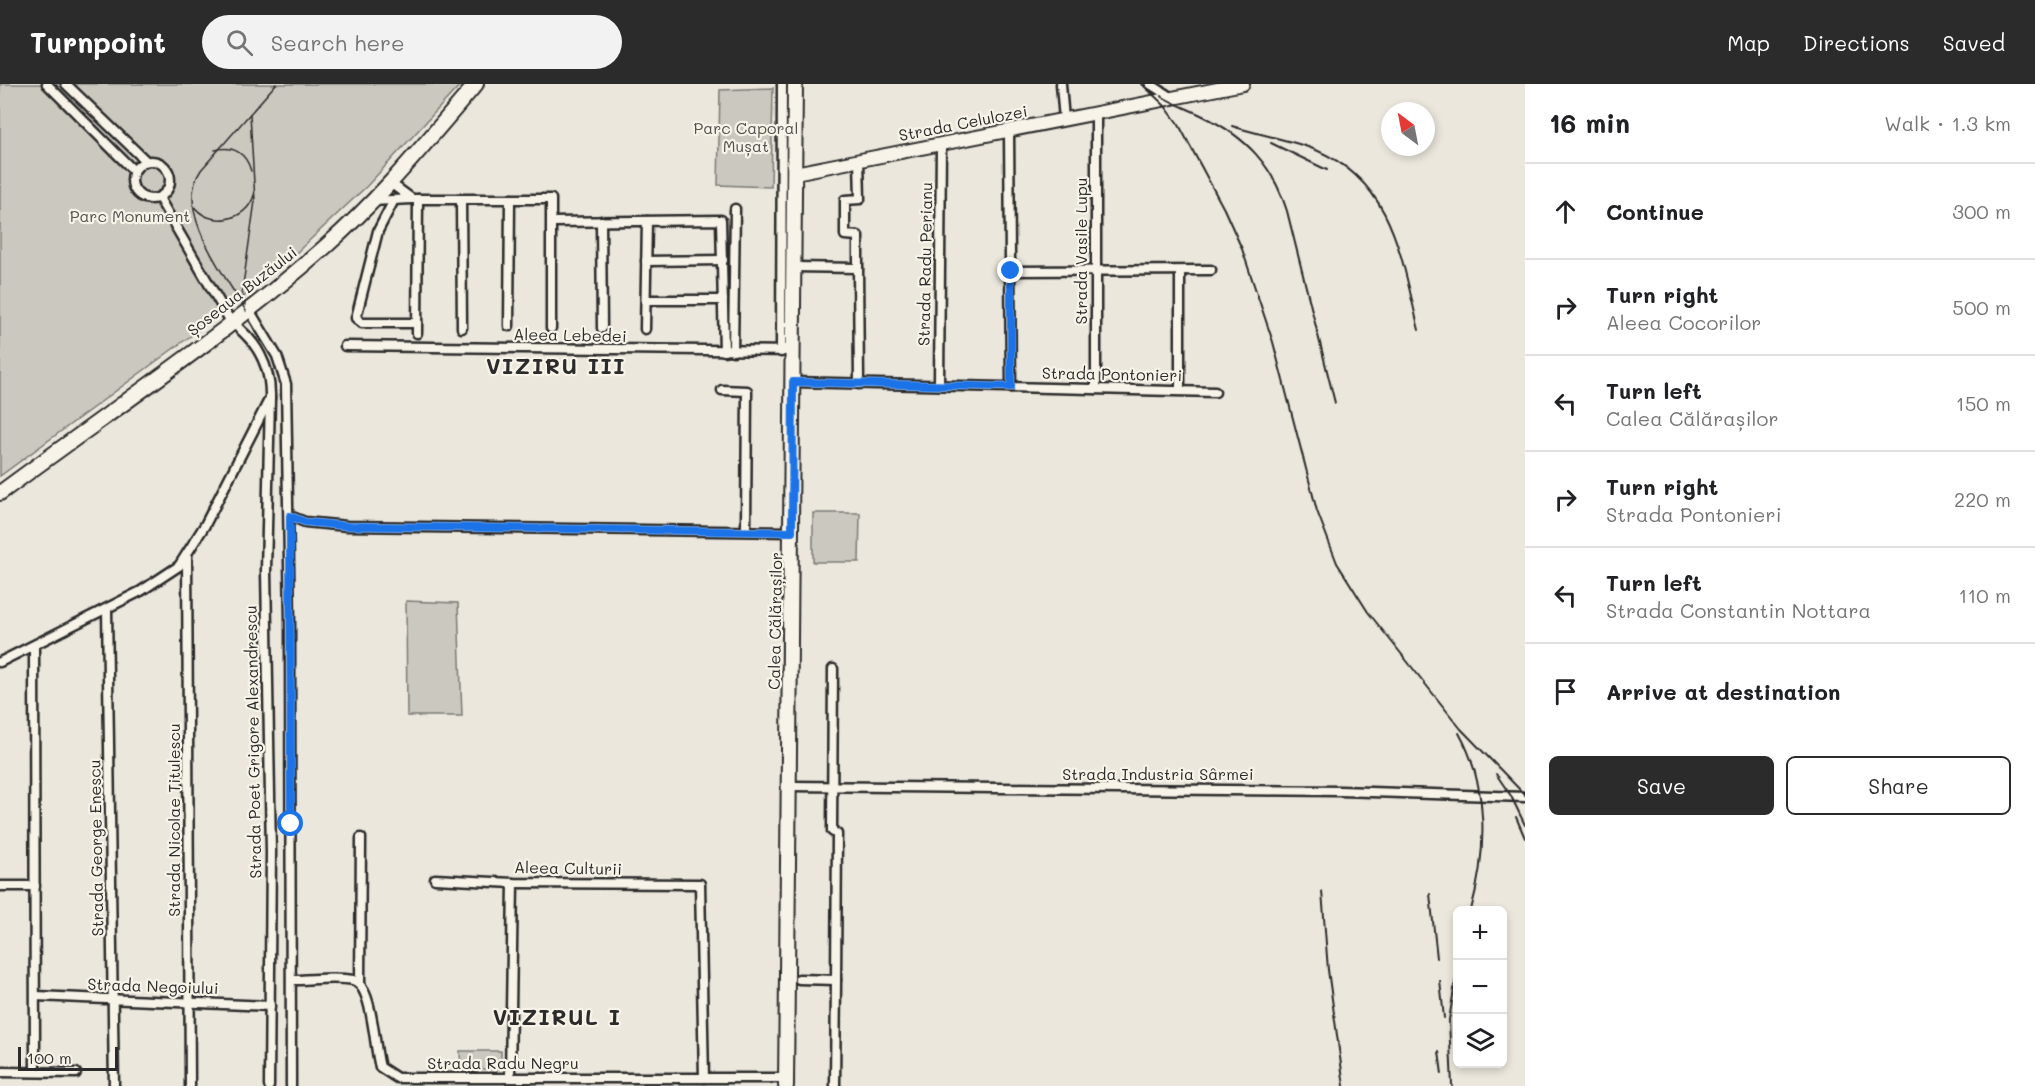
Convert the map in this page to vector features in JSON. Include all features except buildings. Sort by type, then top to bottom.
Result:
[{"type":"main road","name":"Șoseaua Buzăului","points":[[0,493],[231,322],[326,246],[389,183],[476,84]]},
{"type":"main road","name":"Calea Călărașilor","points":[[786,1082],[793,382],[787,351],[794,267],[795,84]]},
{"type":"street","points":[[47,84],[134,170]]},
{"type":"street","points":[[66,84],[146,160],[162,164],[168,171],[169,184],[159,198],[145,198],[138,194],[132,184],[134,170],[146,160]]},
{"type":"street","points":[[783,84],[787,351]]},
{"type":"street","points":[[1061,84],[1064,120]]},
{"type":"street","points":[[1150,84],[1172,98]]},
{"type":"street","name":"Strada Celulozei","points":[[795,173],[1243,84]]},
{"type":"street","name":"Strada Vasile Lupu","points":[[1095,113],[1096,389]]},
{"type":"street","points":[[1009,130],[1011,387]]},
{"type":"street","name":"Strada Radu Perianu","points":[[939,385],[941,144]]},
{"type":"street","points":[[859,160],[860,200],[845,200],[844,235],[858,236],[859,384]]},
{"type":"street","points":[[389,183],[415,199]]},
{"type":"street","name":"Strada Poet Grigore Alexandrescu","points":[[159,198],[231,322],[248,335],[265,364],[270,382],[266,571],[271,852],[269,1086]]},
{"type":"street","points":[[415,199],[417,333]]},
{"type":"street","points":[[461,199],[462,328]]},
{"type":"street","points":[[509,326],[510,199]]},
{"type":"street","points":[[394,200],[378,231],[356,318],[362,323],[417,323]]},
{"type":"street","points":[[371,201],[551,200],[551,328]]},
{"type":"street","points":[[728,351],[735,209]]},
{"type":"street","points":[[552,222],[721,220],[723,300],[728,351]]},
{"type":"street","points":[[601,221],[602,328]]},
{"type":"street","points":[[645,329],[646,221]]},
{"type":"street","points":[[646,261],[723,260]]},
{"type":"street","points":[[794,267],[858,268]]},
{"type":"street","points":[[1011,271],[1180,272],[1211,270]]},
{"type":"street","points":[[1180,272],[1180,390]]},
{"type":"street","points":[[646,300],[723,300]]},
{"type":"street","points":[[249,308],[284,373],[290,516],[291,1086]]},
{"type":"street","name":"Aleea Lebedei","points":[[345,346],[787,351]]},
{"type":"street","name":"Strada Pontonieri","points":[[793,382],[1215,392]]},
{"type":"street","points":[[722,390],[747,391],[746,530]]},
{"type":"street","points":[[0,662],[107,609],[167,576],[187,554],[219,498],[270,398]]},
{"type":"street","points":[[290,516],[305,522],[347,526],[792,532]]},
{"type":"street","name":"Strada Nicolae Titulescu","points":[[187,554],[190,1086]]},
{"type":"street","name":"Strada George Enescu","points":[[107,609],[114,1086]]},
{"type":"street","points":[[34,646],[35,1072]]},
{"type":"street","points":[[833,669],[832,831],[837,834],[835,1086]]},
{"type":"street","name":"Strada Industria Sârmei","points":[[790,786],[1218,789],[1525,796]]},
{"type":"street","points":[[292,980],[350,980],[360,983],[361,838]]},
{"type":"street","name":"Aleea Culturii","points":[[435,879],[513,883],[700,884],[704,1078]]},
{"type":"street","points":[[510,1077],[513,883]]},
{"type":"street","points":[[0,886],[35,886]]},
{"type":"street","points":[[799,979],[836,980]]},
{"type":"street","name":"Strada Radu Negru","points":[[360,983],[370,1005],[378,1058],[387,1073],[406,1079],[704,1078],[786,1082]]},
{"type":"street","name":"Strada Negoiului","points":[[36,996],[270,1006]]},
{"type":"street","points":[[0,1072],[76,1073]]},
{"type":"green space","name":"Parc Monument","points":[[0,84],[461,84],[367,186],[294,255],[245,296],[0,476]]},
{"type":"green space","name":"Parc Caporal Mușat","points":[[773,88],[771,187],[718,185],[720,90]]},
{"type":"green space","points":[[813,513],[860,513],[859,562],[813,562]]},
{"type":"green space","points":[[406,601],[458,603],[462,716],[407,716]]},
{"type":"green space","points":[[460,1051],[501,1051],[501,1069],[461,1069]]},
{"type":"tram line","points":[[246,311],[215,261],[197,223],[193,204],[194,186],[201,170],[276,84]]},
{"type":"tram line","points":[[245,305],[242,292],[255,201],[250,114]]},
{"type":"tram line","points":[[215,150],[228,149],[238,152],[246,159],[251,171]]},
{"type":"tram line","points":[[193,205],[208,217],[226,219],[244,211],[254,195]]},
{"type":"railway","points":[[1142,84],[1165,106],[1179,125],[1224,209],[1242,249],[1273,342],[1317,511],[1337,563],[1368,612],[1461,729],[1525,795]]},
{"type":"railway","points":[[1161,96],[1232,133],[1256,154],[1274,180],[1287,211],[1335,403]]},
{"type":"railway","points":[[1232,126],[1316,150],[1342,164],[1362,182],[1378,202],[1390,225],[1399,250],[1419,330]]},
{"type":"railway","points":[[1271,143],[1327,170]]},
{"type":"railway","points":[[1459,733],[1476,775],[1482,820],[1480,865],[1472,906]]},
{"type":"railway","points":[[1496,774],[1511,796],[1525,825]]},
{"type":"railway","points":[[1516,817],[1525,838]]},
{"type":"railway","points":[[1322,891],[1328,970],[1344,1086]]},
{"type":"railway","points":[[1430,894],[1437,958]]},
{"type":"railway","points":[[1440,981],[1444,1018]]},
{"type":"railway","points":[[1452,1086],[1449,1020],[1453,996]]},
{"type":"railway","points":[[1439,1052],[1442,1074]]},
{"type":"district","name":"VIZIRU III","points":[[556,366]]},
{"type":"district","name":"VIZIRUL I","points":[[557,1017]]},
{"type":"route","points":[[291,824],[290,516],[305,522],[347,526],[792,532],[793,382],[1011,387],[1011,271]]}]
